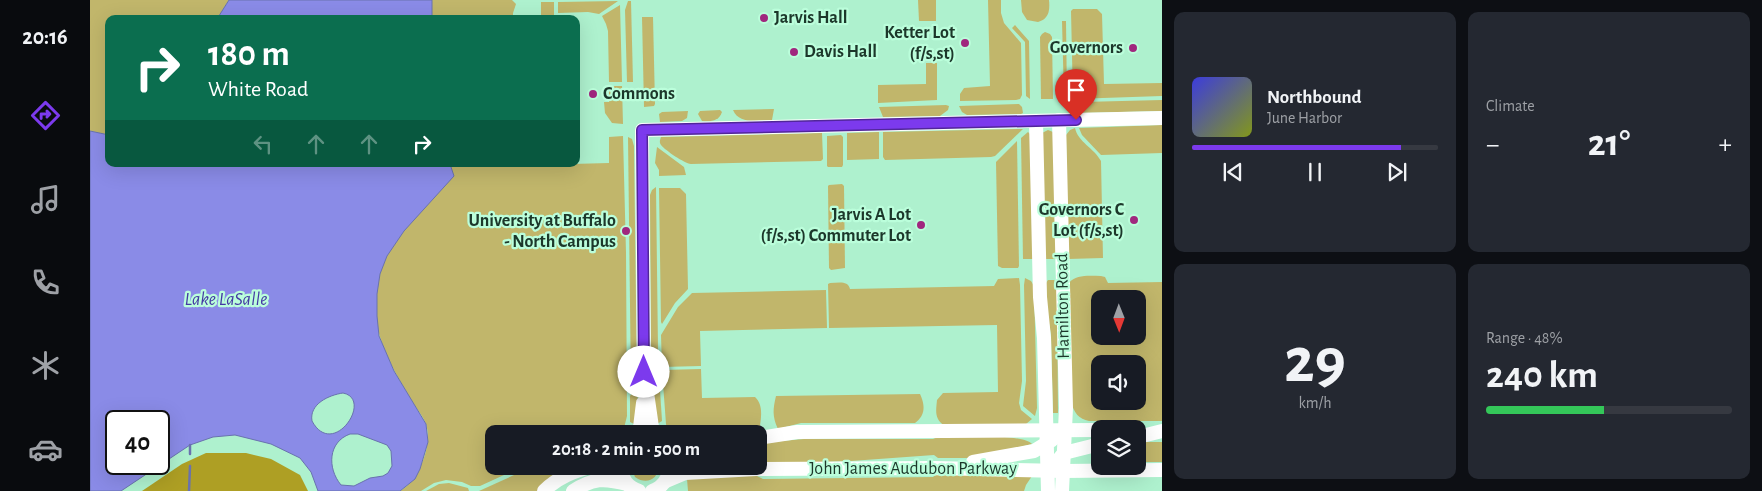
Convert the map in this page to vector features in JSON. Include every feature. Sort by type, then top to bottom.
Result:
[{"type":"street","points":[[640,425],[645,383],[642,130],[1162,118]]},
{"type":"street","name":"Hamilton Road","points":[[1059,120],[1065,430],[1062,491]]},
{"type":"street","name":"Hamilton Road","points":[[1036,121],[1048,491]]},
{"type":"street","points":[[645,383],[652,425]]},
{"type":"street","points":[[1146,429],[1162,430]]},
{"type":"street","name":"John James Audubon Parkway","points":[[767,437],[796,432],[1046,438],[1065,430],[1091,430]]},
{"type":"street","points":[[1146,435],[1162,430]]},
{"type":"street","points":[[935,468],[1034,451],[1046,438]]},
{"type":"street","points":[[1048,470],[1064,453],[1091,446]]},
{"type":"street","name":"John James Audubon Parkway","points":[[658,488],[685,473],[756,469],[1162,470]]},
{"type":"street","points":[[544,491],[566,475]]},
{"type":"street","points":[[622,475],[633,488]]},
{"type":"street","points":[[658,488],[665,475]]},
{"type":"street","points":[[573,491],[589,482],[601,479],[633,488]]},
{"type":"shaded area","points":[[90,0],[229,0],[220,15],[105,15],[105,134],[90,131]]},
{"type":"shaded area","points":[[432,0],[512,0],[516,4],[513,15],[432,15]]},
{"type":"shaded area","points":[[918,0],[936,0],[936,21],[919,21]]},
{"type":"shaded area","points":[[988,0],[1001,0],[1001,13],[1004,23],[1021,43],[1022,95],[1020,99],[1016,100],[960,101],[960,94],[964,88],[990,86]]},
{"type":"shaded area","points":[[1021,0],[1049,0],[1047,16],[1038,22],[1027,20],[1022,12]]},
{"type":"shaded area","points":[[618,1],[599,14],[588,12],[558,13],[558,2]]},
{"type":"shaded area","points":[[628,1],[631,1],[633,82],[627,82],[625,10]]},
{"type":"shaded area","points":[[541,2],[554,2],[554,15],[541,15]]},
{"type":"shaded area","points":[[620,5],[622,82],[609,82],[608,31],[602,16]]},
{"type":"shaded area","points":[[1073,9],[1097,9],[1102,14],[1104,84],[1162,83],[1162,96],[1073,99],[1071,11]]},
{"type":"shaded area","points":[[642,17],[653,17],[655,104],[654,106],[644,107]]},
{"type":"shaded area","points":[[1062,21],[1066,21],[1067,98],[1064,98]]},
{"type":"shaded area","points":[[1015,25],[1029,41],[1030,99],[1026,96],[1025,42],[1012,28]]},
{"type":"shaded area","points":[[1045,32],[1052,37],[1053,99],[1041,99],[1040,37]]},
{"type":"shaded area","points":[[926,63],[937,63],[937,100],[878,103],[878,85],[926,84]]},
{"type":"shaded area","points":[[609,86],[622,86],[623,124],[612,123],[605,113],[604,102],[609,102]]},
{"type":"shaded area","points":[[1162,100],[1162,111],[1079,113],[1079,106],[1082,102]]},
{"type":"shaded area","points":[[1019,104],[1022,107],[1023,113],[1021,114],[967,115],[962,112],[959,106]]},
{"type":"shaded area","points":[[949,106],[948,110],[940,116],[883,117],[879,107]]},
{"type":"shaded area","points":[[774,109],[772,120],[756,121],[740,118],[733,110]]},
{"type":"shaded area","points":[[720,110],[722,112],[719,117],[711,121],[702,121],[698,114],[700,111]]},
{"type":"shaded area","points":[[688,111],[687,118],[682,121],[660,122],[659,114],[662,112]]},
{"type":"shaded area","points":[[1162,125],[1162,153],[1101,155],[1082,135],[1079,128]]},
{"type":"shaded area","points":[[1075,128],[1079,137],[1101,161],[1103,258],[1068,259],[1066,135]]},
{"type":"shaded area","points":[[1023,129],[995,156],[991,157],[885,160],[883,157],[883,132]]},
{"type":"shaded area","points":[[1048,130],[1053,132],[1057,259],[1045,259],[1042,133]]},
{"type":"shaded area","points":[[879,132],[879,159],[847,160],[847,133]]},
{"type":"shaded area","points":[[1028,132],[1030,134],[1034,259],[1023,259],[1021,138]]},
{"type":"shaded area","points":[[822,133],[823,159],[821,161],[691,164],[671,153],[660,142],[661,137]]},
{"type":"shaded area","points":[[841,135],[843,137],[843,165],[842,167],[828,167],[827,136]]},
{"type":"shaded area","points":[[623,136],[627,416],[625,425],[485,425],[485,475],[504,475],[480,486],[471,486],[462,482],[446,480],[434,483],[421,491],[400,491],[413,479],[423,461],[428,442],[428,432],[423,418],[390,362],[378,330],[376,306],[379,276],[390,250],[410,223],[453,176],[451,167],[580,167],[580,164],[609,163],[609,137]]},
{"type":"shaded area","points":[[628,137],[632,139],[634,146],[637,379],[631,388]]},
{"type":"shaded area","points":[[1017,141],[1019,266],[1018,268],[1002,268],[998,266],[996,162]]},
{"type":"shaded area","points":[[657,147],[684,167],[686,175],[659,176],[659,170],[655,163]]},
{"type":"shaded area","points":[[842,184],[844,186],[845,268],[831,270],[829,268],[828,186]]},
{"type":"shaded area","points":[[656,187],[659,385],[653,379],[651,346],[650,195]]},
{"type":"shaded area","points":[[659,188],[680,188],[686,194],[688,289],[675,303],[662,324],[661,322]]},
{"type":"shaded area","points":[[1088,276],[1105,277],[1108,283],[1162,282],[1162,421],[1089,421],[1077,415],[1071,402],[1069,283],[1075,278]]},
{"type":"shaded area","points":[[1019,278],[1022,381],[1019,403],[1021,410],[1032,419],[1026,424],[945,426],[937,418],[937,400],[943,393],[998,392],[997,325],[829,328],[828,284],[830,283],[845,283],[850,289],[994,286],[998,279]]},
{"type":"shaded area","points":[[1025,278],[1031,281],[1034,286],[1037,408],[1035,416],[1023,406],[1026,381]]},
{"type":"shaded area","points":[[1048,280],[1054,280],[1057,283],[1058,413],[1053,413],[1051,335],[1047,312],[1046,283]]},
{"type":"shaded area","points":[[826,290],[827,328],[700,331],[701,366],[662,367],[661,335],[678,307],[692,293]]},
{"type":"shaded area","points":[[701,369],[702,398],[755,397],[761,409],[760,425],[666,425],[662,370]]},
{"type":"shaded area","points":[[637,387],[636,425],[630,422],[630,396]]},
{"type":"shaded area","points":[[653,387],[660,390],[662,421],[657,424]]},
{"type":"shaded area","points":[[920,394],[924,410],[919,420],[915,423],[801,423],[778,429],[774,416],[776,396]]},
{"type":"shaded area","points":[[973,436],[1003,437],[1016,438],[1032,444],[975,458],[938,458],[934,455],[851,461],[767,464],[767,442],[804,439],[933,439],[938,437]]},
{"type":"shaded area","points":[[1146,442],[1162,442],[1162,462],[1146,462]]},
{"type":"shaded area","points":[[206,453],[246,453],[271,459],[300,475],[308,491],[142,491],[166,475],[170,475],[170,472],[182,464]]},
{"type":"shaded area","points":[[936,474],[1032,476],[1024,491],[688,491],[687,479],[696,476],[757,476],[763,479],[933,477]]},
{"type":"shaded area","points":[[514,475],[564,475],[539,491],[479,491]]},
{"type":"shaded area","points":[[634,475],[656,475],[647,481]]},
{"type":"shaded area","points":[[449,483],[468,488],[469,491],[426,491],[439,484]]},
{"type":"water","points":[[229,0],[432,0],[432,15],[220,15]]},
{"type":"water","name":"Lake LaSalle","points":[[90,131],[105,134],[105,167],[451,167],[454,176],[404,231],[387,256],[380,274],[377,294],[379,336],[394,371],[426,424],[428,442],[415,479],[400,491],[318,491],[311,472],[300,458],[271,444],[235,435],[213,437],[190,445],[170,458],[170,410],[105,410],[105,475],[145,475],[121,491],[90,491]],"holes":[[[343,393],[351,398],[354,405],[352,415],[347,424],[339,431],[330,434],[321,431],[312,421],[312,415],[317,405],[326,398]],[[350,434],[358,434],[387,445],[391,451],[392,466],[388,473],[383,476],[370,478],[354,486],[341,485],[333,471],[332,456],[334,449],[343,438]]]},
{"type":"waterway","points":[[190,445],[190,454]]},
{"type":"waterway","points":[[189,491],[190,466]]},
{"type":"place","name":"Jarvis Hall","points":[[764,18]]},
{"type":"place","name":"Ketter Lot (f/s,st)","points":[[965,43]]},
{"type":"place","name":"Governors","points":[[1133,48]]},
{"type":"place","name":"Davis Hall","points":[[794,52]]},
{"type":"place","name":"Commons","points":[[593,94]]},
{"type":"place","name":"Governors C Lot (f/s,st)","points":[[1134,220]]},
{"type":"place","name":"Jarvis A Lot (f/s,st) Commuter Lot","points":[[921,225]]},
{"type":"place","name":"University at Buffalo - North Campus","points":[[626,231]]},
{"type":"route","points":[[644,372],[642,130],[1076,120]]}]
